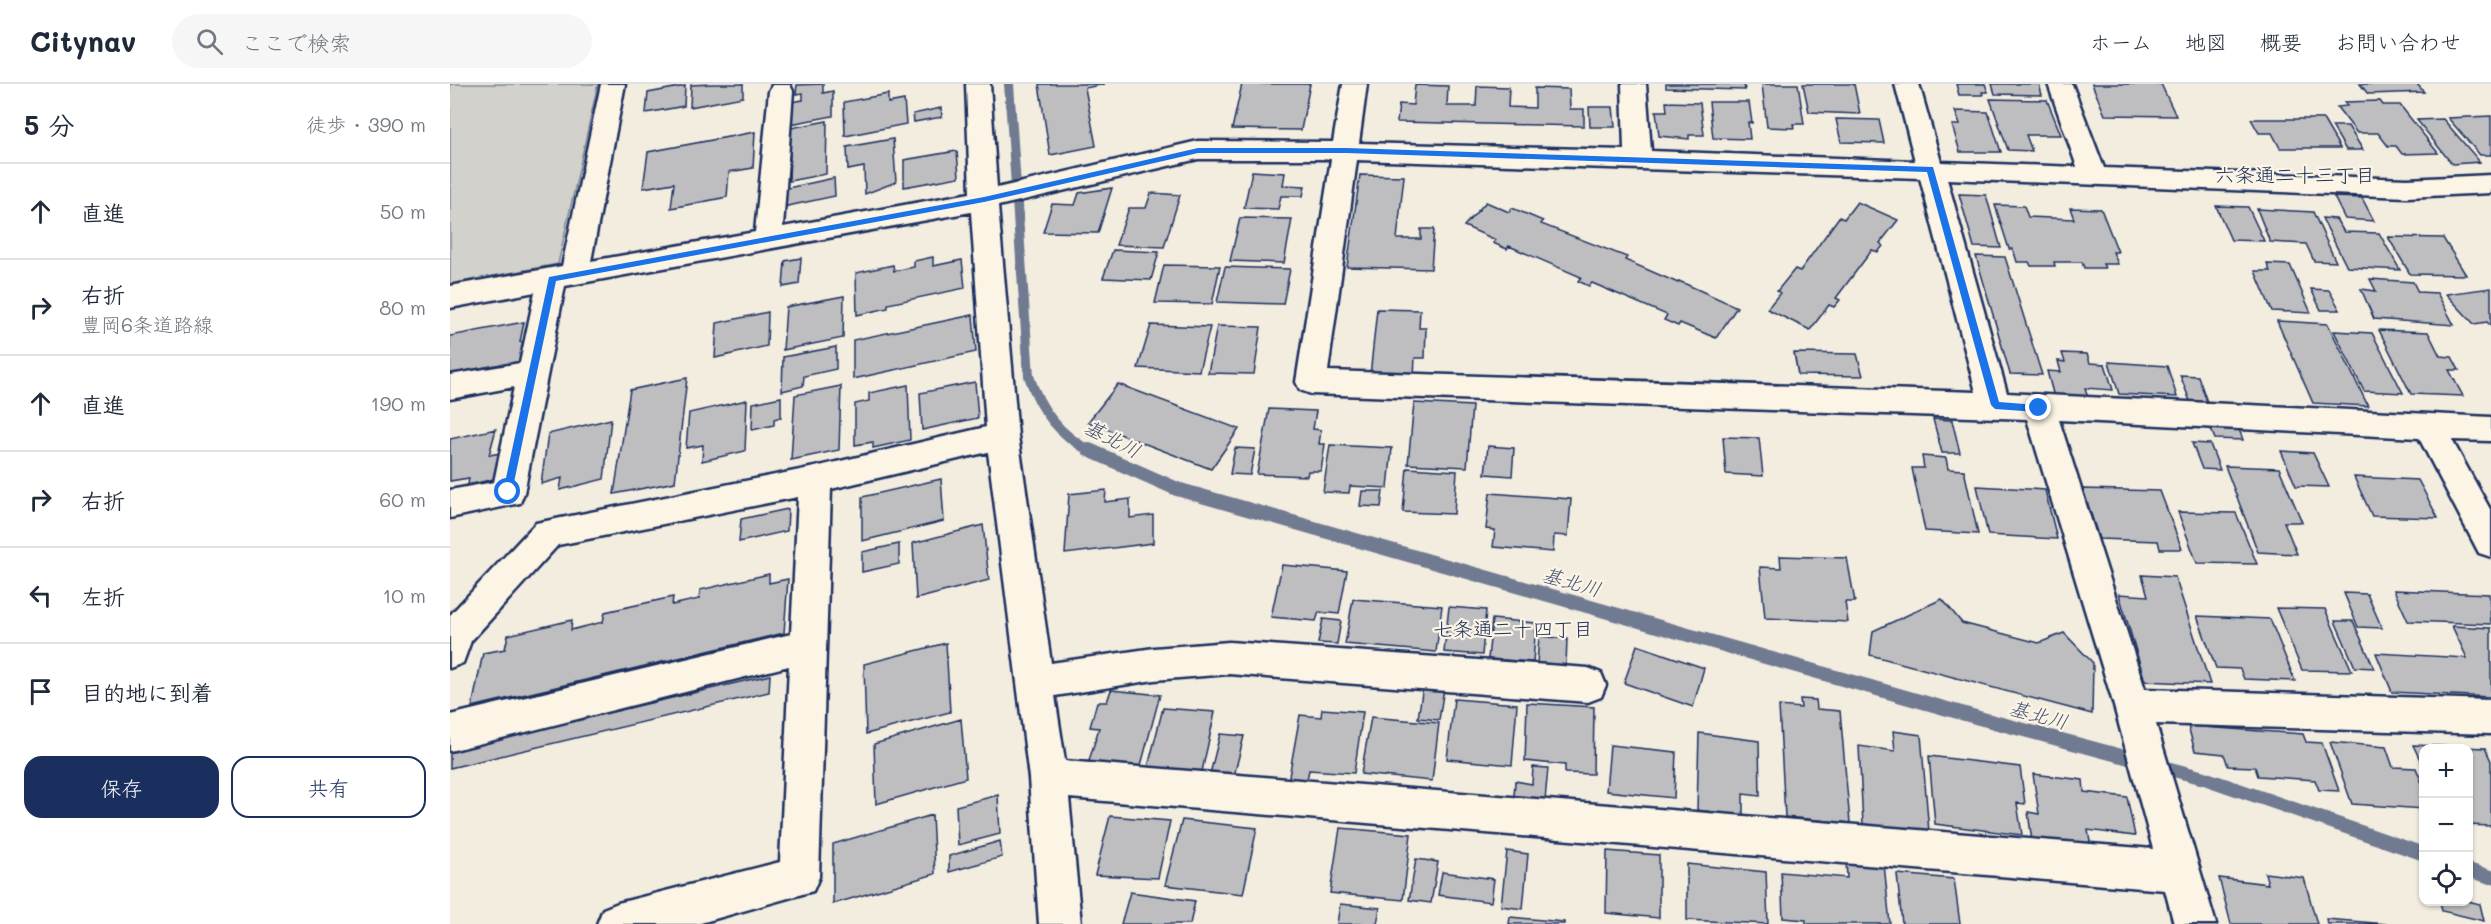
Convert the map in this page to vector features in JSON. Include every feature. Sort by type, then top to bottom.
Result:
[{"type":"street","points":[[450,504],[508,492],[533,372],[563,277],[613,84]]},
{"type":"street","points":[[978,84],[993,198],[1002,436],[1048,778],[1060,924]]},
{"type":"street","points":[[1355,84],[1311,382],[1995,405],[2491,429]]},
{"type":"street","points":[[1634,84],[1638,159]]},
{"type":"street","points":[[1907,84],[1995,405]]},
{"type":"street","points":[[2060,84],[2093,174]]},
{"type":"street","points":[[768,240],[781,91]]},
{"type":"street","points":[[450,297],[993,198],[1198,150],[1346,151],[1638,159],[2093,174],[2407,188],[2491,184]]},
{"type":"street","points":[[450,387],[533,372]]},
{"type":"street","points":[[2039,408],[2136,722],[2195,924]]},
{"type":"street","points":[[2428,425],[2491,543]]},
{"type":"street","points":[[450,652],[456,633],[548,533],[814,480],[1002,436]]},
{"type":"street","points":[[618,924],[799,877],[814,480]]},
{"type":"street","points":[[450,733],[807,646]]},
{"type":"street","points":[[1036,682],[1154,664],[1229,658],[1588,685]]},
{"type":"street","points":[[2136,722],[2491,717]]},
{"type":"street","points":[[1048,778],[2180,871]]},
{"type":"shaded area","points":[[450,84],[598,84],[558,264],[450,284]]},
{"type":"building","points":[[743,84],[743,97],[690,107],[691,85]]},
{"type":"building","points":[[823,84],[823,93],[833,91],[833,116],[790,124],[791,102],[803,100],[803,93],[796,94],[797,85]]},
{"type":"building","points":[[1039,84],[1105,84],[1085,88],[1096,146],[1050,155]]},
{"type":"building","points":[[1242,84],[1310,84],[1301,130],[1232,129]]},
{"type":"building","points":[[1666,84],[1744,84],[1745,90],[1666,88]]},
{"type":"building","points":[[1762,84],[1798,84],[1804,124],[1793,124],[1794,128],[1767,127]]},
{"type":"building","points":[[1803,84],[1854,84],[1860,114],[1809,112]]},
{"type":"building","points":[[1956,84],[1985,84],[1988,92],[1982,92],[1983,95],[1959,95]]},
{"type":"building","points":[[1992,84],[2039,84],[2042,95],[1995,94]]},
{"type":"building","points":[[2092,84],[2161,84],[2176,116],[2105,115]]},
{"type":"building","points":[[2360,84],[2417,84],[2424,92],[2368,94]]},
{"type":"building","points":[[1415,85],[1448,86],[1447,106],[1476,106],[1477,86],[1509,87],[1508,107],[1535,108],[1535,88],[1569,89],[1570,109],[1584,109],[1584,126],[1397,122],[1399,104],[1413,105]]},
{"type":"building","points":[[685,86],[684,106],[646,113],[648,93]]},
{"type":"building","points":[[888,94],[888,103],[904,100],[906,124],[845,136],[844,102]]},
{"type":"building","points":[[1990,99],[2047,100],[2061,135],[2026,135],[2032,151],[2008,150]]},
{"type":"building","points":[[2380,101],[2383,105],[2400,105],[2438,153],[2402,154],[2396,146],[2388,146],[2378,133],[2357,133],[2337,107],[2347,106],[2344,102]]},
{"type":"building","points":[[1666,102],[1700,103],[1704,135],[1689,135],[1689,139],[1659,136],[1656,111],[1667,111]]},
{"type":"building","points":[[1709,102],[1749,102],[1752,123],[1748,122],[1750,139],[1713,138]]},
{"type":"building","points":[[1589,107],[1613,107],[1615,127],[1590,127]]},
{"type":"building","points":[[941,108],[942,117],[914,122],[913,114]]},
{"type":"building","points":[[1955,111],[1988,112],[2001,152],[1960,152],[1952,125],[1960,125]]},
{"type":"building","points":[[2491,116],[2491,155],[2480,155],[2448,118]]},
{"type":"building","points":[[1836,119],[1879,120],[1884,143],[1841,142]]},
{"type":"building","points":[[2251,119],[2323,119],[2340,148],[2280,148],[2272,133],[2259,133]]},
{"type":"building","points":[[2443,119],[2480,162],[2452,164],[2417,120]]},
{"type":"building","points":[[827,121],[826,174],[789,181],[791,128]]},
{"type":"building","points":[[2332,126],[2348,126],[2363,150],[2346,150]]},
{"type":"building","points":[[755,132],[753,168],[729,172],[727,197],[671,208],[674,183],[643,188],[648,152]]},
{"type":"building","points":[[893,139],[896,182],[865,194],[864,167],[848,170],[847,147]]},
{"type":"building","points":[[957,151],[959,177],[904,187],[904,160]]},
{"type":"building","points":[[1252,171],[1285,173],[1283,185],[1305,186],[1303,196],[1281,196],[1278,209],[1244,208]]},
{"type":"building","points":[[1360,175],[1404,176],[1397,239],[1421,239],[1421,229],[1434,229],[1431,269],[1347,267]]},
{"type":"building","points":[[834,178],[835,196],[783,207],[783,189]]},
{"type":"building","points":[[1112,188],[1098,233],[1043,232],[1052,204],[1075,205],[1079,193]]},
{"type":"building","points":[[1151,193],[1180,195],[1164,247],[1116,245],[1129,208],[1146,208]]},
{"type":"building","points":[[1959,194],[1986,195],[2001,248],[1974,247]]},
{"type":"building","points":[[2334,197],[2362,198],[2374,221],[2345,219]]},
{"type":"building","points":[[1486,202],[1509,212],[1512,208],[1543,221],[1541,224],[1627,257],[1625,260],[1737,307],[1716,338],[1680,323],[1678,326],[1664,320],[1667,315],[1592,283],[1589,286],[1578,281],[1581,277],[1509,246],[1507,249],[1493,243],[1496,240],[1464,226]]},
{"type":"building","points":[[1857,202],[1898,220],[1880,243],[1883,246],[1878,252],[1872,250],[1836,298],[1840,300],[1834,307],[1829,305],[1810,330],[1767,309],[1780,293],[1777,291],[1795,269],[1800,271],[1839,217],[1844,219]]},
{"type":"building","points":[[1995,205],[2024,206],[2028,217],[2074,219],[2070,208],[2101,209],[2118,252],[2113,252],[2118,264],[2103,264],[2105,268],[2084,268],[2082,262],[2054,262],[2055,266],[2031,266],[2029,262],[2017,262],[2013,249],[2009,249]]},
{"type":"building","points":[[2216,206],[2248,207],[2264,241],[2231,240]]},
{"type":"building","points":[[2257,209],[2313,212],[2336,262],[2314,261],[2306,244],[2270,242]]},
{"type":"building","points":[[1240,218],[1292,219],[1284,263],[1230,261]]},
{"type":"building","points":[[2322,218],[2336,219],[2344,232],[2379,233],[2400,270],[2347,267]]},
{"type":"building","points":[[2388,237],[2443,238],[2466,275],[2410,274]]},
{"type":"building","points":[[1113,250],[1159,252],[1151,280],[1103,278]]},
{"type":"building","points":[[1976,256],[2005,257],[2042,375],[2010,374]]},
{"type":"building","points":[[933,257],[933,266],[962,260],[965,288],[888,304],[888,308],[857,315],[856,273],[893,265],[894,271],[914,267],[914,261]]},
{"type":"building","points":[[801,258],[799,284],[783,287],[785,261]]},
{"type":"building","points":[[2267,264],[2290,265],[2311,313],[2272,311],[2255,271],[2270,271]]},
{"type":"building","points":[[1164,265],[1220,266],[1212,304],[1155,303]]},
{"type":"building","points":[[1225,267],[1290,269],[1283,304],[1217,302]]},
{"type":"building","points":[[2370,279],[2413,282],[2418,292],[2437,293],[2454,325],[2374,319],[2361,289],[2376,291]]},
{"type":"building","points":[[2491,288],[2491,326],[2487,322],[2474,324],[2446,294]]},
{"type":"building","points":[[2311,289],[2329,290],[2340,310],[2321,310]]},
{"type":"building","points":[[844,296],[843,338],[783,350],[786,307]]},
{"type":"building","points":[[1377,309],[1420,310],[1419,328],[1426,328],[1425,358],[1415,358],[1414,376],[1370,376]]},
{"type":"building","points":[[768,312],[767,346],[715,358],[717,323]]},
{"type":"building","points":[[973,315],[976,352],[853,379],[853,340]]},
{"type":"building","points":[[2277,321],[2328,324],[2368,406],[2313,403]]},
{"type":"building","points":[[524,322],[520,342],[527,341],[521,366],[499,370],[501,364],[450,374],[450,336]]},
{"type":"building","points":[[1151,325],[1210,327],[1199,371],[1138,368]]},
{"type":"building","points":[[1217,326],[1261,327],[1254,374],[1208,373]]},
{"type":"building","points":[[2379,330],[2428,332],[2440,356],[2452,357],[2459,370],[2449,370],[2463,396],[2411,394]]},
{"type":"building","points":[[2334,331],[2372,333],[2403,393],[2364,391]]},
{"type":"building","points":[[836,347],[836,369],[804,376],[803,386],[782,391],[783,357]]},
{"type":"building","points":[[1794,353],[1857,354],[1863,376],[1798,375]]},
{"type":"building","points":[[2062,353],[2087,354],[2090,363],[2105,364],[2113,390],[2085,388],[2088,399],[2054,397],[2047,371],[2061,372],[2058,361],[2065,362]]},
{"type":"building","points":[[2109,362],[2167,366],[2177,397],[2119,394]]},
{"type":"building","points":[[2180,375],[2198,376],[2207,402],[2190,401]]},
{"type":"building","points":[[687,378],[675,482],[614,494],[630,390]]},
{"type":"building","points":[[975,382],[978,418],[922,430],[920,393]]},
{"type":"building","points":[[1118,384],[1239,429],[1211,469],[1088,422]]},
{"type":"building","points":[[908,385],[910,440],[873,448],[873,442],[855,445],[855,404],[869,401],[869,393]]},
{"type":"building","points":[[841,386],[839,450],[791,460],[795,395]]},
{"type":"building","points":[[781,397],[781,417],[774,419],[774,425],[752,430],[753,403]]},
{"type":"building","points":[[747,400],[745,451],[702,461],[703,445],[686,448],[689,413]]},
{"type":"building","points":[[1414,403],[1472,406],[1467,467],[1408,464]]},
{"type":"building","points":[[1269,409],[1316,411],[1313,429],[1321,430],[1319,444],[1325,444],[1321,471],[1308,471],[1307,476],[1257,474]]},
{"type":"building","points":[[611,419],[604,479],[560,490],[562,478],[541,484],[548,434]]},
{"type":"building","points":[[1933,419],[1952,420],[1960,453],[1942,453]]},
{"type":"building","points":[[2210,427],[2239,429],[2243,440],[2215,439]]},
{"type":"building","points":[[496,429],[489,455],[501,453],[494,479],[468,485],[469,478],[450,481],[450,439]]},
{"type":"building","points":[[1723,437],[1759,438],[1763,476],[1726,474]]},
{"type":"building","points":[[2192,443],[2210,444],[2220,470],[2202,469]]},
{"type":"building","points":[[1330,445],[1392,448],[1388,488],[1350,486],[1349,493],[1323,492]]},
{"type":"building","points":[[1488,446],[1514,448],[1512,476],[1485,474]]},
{"type":"building","points":[[1235,448],[1255,449],[1250,475],[1230,474]]},
{"type":"building","points":[[2281,451],[2313,453],[2329,487],[2296,486]]},
{"type":"building","points":[[1922,456],[1946,458],[1948,469],[1964,470],[1978,534],[1925,531],[1912,468],[1924,468]]},
{"type":"building","points":[[2225,466],[2279,468],[2302,522],[2284,522],[2297,554],[2258,552]]},
{"type":"building","points":[[1407,468],[1457,471],[1454,514],[1403,512]]},
{"type":"building","points":[[2354,477],[2418,480],[2438,518],[2372,516]]},
{"type":"building","points":[[941,479],[944,521],[862,541],[862,497]]},
{"type":"building","points":[[1977,486],[2045,490],[2057,539],[1988,535]]},
{"type":"building","points":[[2083,489],[2160,491],[2182,549],[2160,549],[2158,541],[2099,539]]},
{"type":"building","points":[[1106,490],[1105,502],[1130,499],[1130,518],[1153,515],[1153,543],[1065,554],[1069,494]]},
{"type":"building","points":[[1362,491],[1383,491],[1381,507],[1360,506]]},
{"type":"building","points":[[1490,493],[1571,499],[1568,536],[1554,535],[1553,552],[1493,547],[1495,530],[1486,529]]},
{"type":"building","points":[[788,509],[787,531],[739,542],[741,519]]},
{"type":"building","points":[[2178,512],[2236,513],[2257,564],[2197,563]]},
{"type":"building","points":[[983,525],[989,580],[916,599],[913,543]]},
{"type":"building","points":[[899,544],[899,564],[862,572],[862,552]]},
{"type":"building","points":[[1780,556],[1847,558],[1855,602],[1845,602],[1848,622],[1765,618],[1760,567],[1781,568]]},
{"type":"building","points":[[1282,565],[1347,571],[1339,614],[1319,612],[1316,621],[1271,617]]},
{"type":"building","points":[[769,574],[769,583],[788,579],[784,633],[472,707],[483,653],[505,649],[508,635],[572,620],[571,630],[603,622],[605,612],[673,597],[672,605],[699,599],[700,590]]},
{"type":"building","points":[[2142,575],[2175,577],[2210,684],[2145,681],[2119,594],[2148,596]]},
{"type":"building","points":[[2394,590],[2489,594],[2491,624],[2408,621]]},
{"type":"building","points":[[2344,593],[2367,594],[2382,628],[2358,627]]},
{"type":"building","points":[[1353,599],[1442,606],[1436,652],[1345,644]]},
{"type":"building","points":[[1942,599],[1962,623],[2039,643],[2064,633],[2093,663],[2092,714],[1870,655],[1873,631]]},
{"type":"building","points":[[1449,607],[1486,610],[1482,655],[1444,652]]},
{"type":"building","points":[[2276,608],[2325,609],[2352,671],[2302,670]]},
{"type":"building","points":[[2197,616],[2270,619],[2295,681],[2244,679],[2240,669],[2216,668]]},
{"type":"building","points":[[1323,619],[1341,621],[1337,644],[1318,643]]},
{"type":"building","points":[[1492,619],[1536,623],[1533,662],[1488,659]]},
{"type":"building","points":[[2335,621],[2353,621],[2374,668],[2355,667]]},
{"type":"building","points":[[2452,626],[2491,628],[2491,697],[2392,692],[2376,653],[2467,658]]},
{"type":"building","points":[[1539,636],[1567,639],[1566,665],[1537,663]]},
{"type":"building","points":[[946,643],[950,712],[866,734],[864,664]]},
{"type":"building","points":[[1637,645],[1704,668],[1693,707],[1624,683]]},
{"type":"building","points":[[770,675],[769,692],[450,768],[450,750]]},
{"type":"building","points":[[1423,686],[1444,688],[1439,720],[1418,718]]},
{"type":"building","points":[[1111,690],[1160,695],[1140,769],[1088,764],[1099,728],[1090,727],[1097,702],[1107,702]]},
{"type":"building","points":[[1454,699],[1517,704],[1512,765],[1447,759]]},
{"type":"building","points":[[1800,699],[1816,700],[1817,709],[1840,711],[1850,823],[1785,817],[1779,706],[1801,708]]},
{"type":"building","points":[[1527,703],[1594,707],[1593,774],[1565,773],[1565,765],[1525,761]]},
{"type":"building","points":[[1163,708],[1215,712],[1201,776],[1147,771]]},
{"type":"building","points":[[1322,709],[1363,712],[1354,773],[1309,770],[1306,784],[1288,782],[1300,715],[1321,717]]},
{"type":"building","points":[[1371,717],[1439,723],[1432,781],[1361,774]]},
{"type":"building","points":[[961,719],[966,778],[876,804],[874,744]]},
{"type":"building","points":[[2188,726],[2303,734],[2306,742],[2322,743],[2339,791],[2319,790],[2315,780],[2258,776],[2255,767],[2228,766],[2224,754],[2195,751]]},
{"type":"building","points":[[1893,731],[1921,735],[1929,832],[1863,824],[1859,746],[1895,751]]},
{"type":"building","points":[[1699,733],[1759,741],[1760,796],[1743,794],[1743,816],[1697,810]]},
{"type":"building","points":[[1220,734],[1244,736],[1234,776],[1210,774]]},
{"type":"building","points":[[2330,742],[2386,747],[2393,767],[2416,768],[2419,776],[2419,809],[2352,804]]},
{"type":"building","points":[[1610,745],[1676,752],[1674,798],[1606,791]]},
{"type":"building","points":[[2413,745],[2419,745],[2419,758]]},
{"type":"building","points":[[2473,748],[2485,748],[2491,761],[2491,826],[2473,825]]},
{"type":"building","points":[[1929,756],[2020,767],[2025,804],[2017,803],[2022,835],[1935,824]]},
{"type":"building","points":[[1533,767],[1548,768],[1545,800],[1514,796],[1515,781],[1532,784]]},
{"type":"building","points":[[2033,774],[2083,780],[2084,792],[2127,797],[2135,836],[2088,830],[2091,848],[2032,841],[2028,812],[2039,814]]},
{"type":"building","points":[[998,795],[1000,834],[958,845],[956,806]]},
{"type":"building","points":[[932,815],[935,874],[833,904],[833,844]]},
{"type":"building","points":[[1110,816],[1170,821],[1158,878],[1095,875]]},
{"type":"building","points":[[1182,820],[1257,828],[1243,894],[1165,885]]},
{"type":"building","points":[[1340,828],[1411,834],[1403,900],[1330,893]]},
{"type":"building","points":[[1000,841],[1002,857],[949,872],[949,856]]},
{"type":"building","points":[[1507,851],[1528,854],[1523,909],[1501,906]]},
{"type":"building","points":[[1607,851],[1659,855],[1659,918],[1606,913]]},
{"type":"building","points":[[1416,859],[1438,862],[1431,903],[1409,900]]},
{"type":"building","points":[[1846,860],[1884,864],[1890,924],[1806,924],[1806,920],[1783,918],[1781,872],[1847,878]]},
{"type":"building","points":[[1687,864],[1766,872],[1768,924],[1687,920]]},
{"type":"building","points":[[1442,872],[1494,879],[1491,902],[1438,895]]},
{"type":"building","points":[[2265,873],[2304,878],[2317,924],[2231,924],[2219,878],[2268,884]]},
{"type":"building","points":[[1897,874],[1954,879],[1960,924],[1902,924]]},
{"type":"building","points":[[1130,892],[1195,901],[1190,924],[1121,924]]},
{"type":"building","points":[[2473,902],[2480,904],[2484,921],[2442,911],[2441,906],[2473,906]]},
{"type":"building","points":[[1340,904],[1380,908],[1377,924],[1337,924]]},
{"type":"building","points":[[1510,917],[1564,922],[1564,924],[1509,924]]},
{"type":"building","points":[[2326,919],[2387,924],[2328,924]]},
{"type":"waterway","name":"基北川","points":[[1009,84],[1029,376],[1039,400],[1052,420],[1070,438],[1092,452]]},
{"type":"waterway","name":"基北川","points":[[1089,450],[1177,489],[1979,718],[2204,778],[2419,852]]},
{"type":"waterway","name":"基北川","points":[[2473,872],[2491,877]]},
{"type":"district","name":"六条通二十三丁目","points":[[2295,174]]},
{"type":"district","name":"七条通二十四丁目","points":[[1513,628]]},
{"type":"route","points":[[508,492],[552,279],[984,200],[1198,150],[1346,151],[1930,169],[1995,405],[2039,408]]}]
